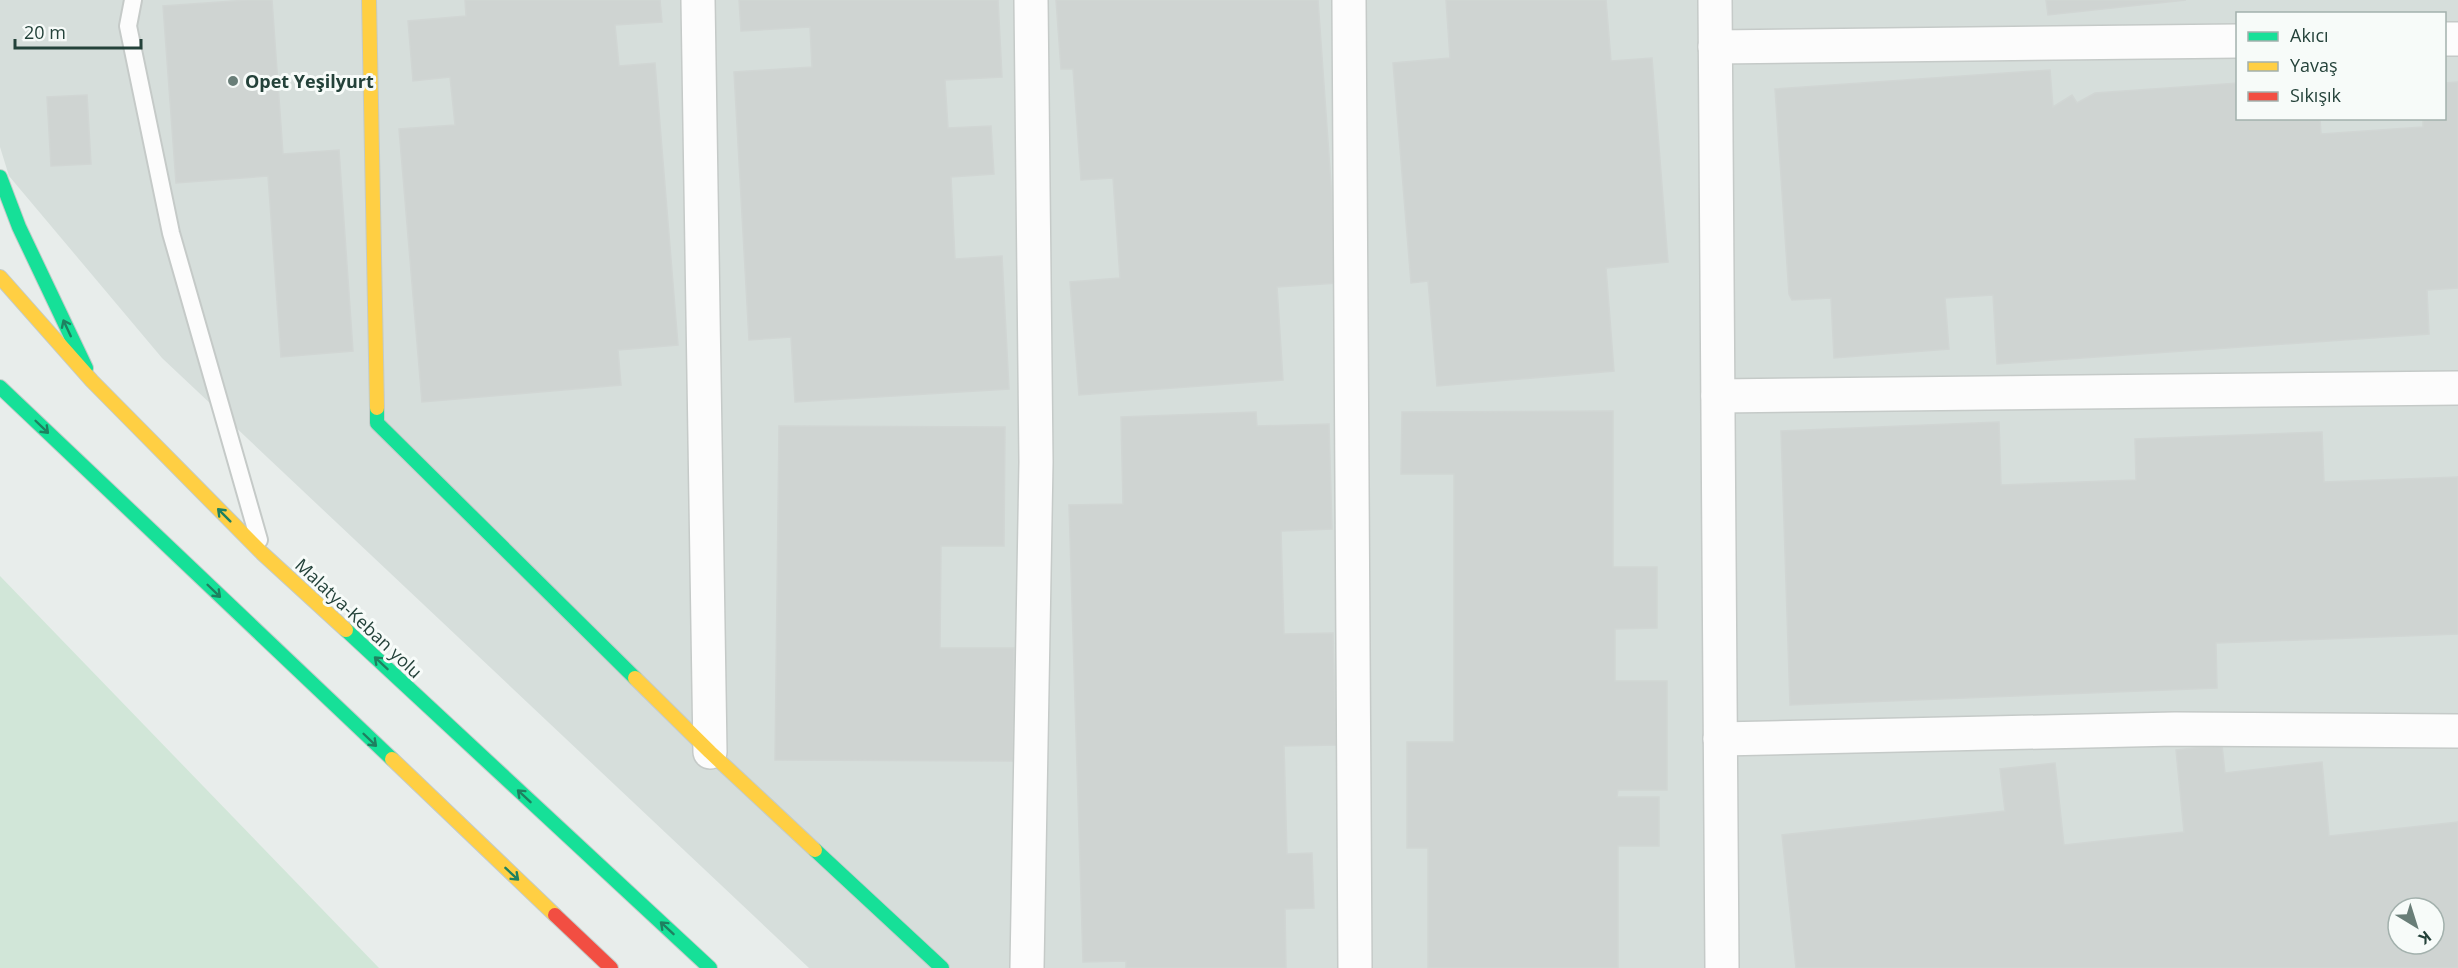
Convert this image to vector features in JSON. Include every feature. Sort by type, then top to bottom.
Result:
[{"type":"main road","points":[[369,0],[377,423],[710,752],[942,968]]},
{"type":"main road","points":[[0,177],[19,227],[92,381]]},
{"type":"main road","name":"Malatya-Keban yolu","points":[[0,278],[92,381],[262,553],[710,968]]},
{"type":"main road","points":[[0,387],[611,968]]},
{"type":"street","points":[[699,0],[710,752]]},
{"type":"street","points":[[1027,968],[1036,462],[1031,0]]},
{"type":"street","points":[[1349,0],[1355,968]]},
{"type":"street","points":[[1715,0],[1722,968]]},
{"type":"street","points":[[1715,47],[2236,41]]},
{"type":"street","points":[[1718,396],[2458,388]]},
{"type":"street","points":[[1720,739],[2175,729],[2458,730]]},
{"type":"lane","points":[[133,0],[128,26],[171,233],[262,553]]},
{"type":"shaded area","points":[[0,0],[2458,0],[2458,968],[809,968],[162,358],[9,176],[0,147]]},
{"type":"green space","points":[[0,576],[379,968],[0,968]]},
{"type":"building","points":[[272,0],[283,154],[339,150],[353,351],[281,357],[268,176],[176,183],[163,6]]},
{"type":"building","points":[[465,0],[660,0],[662,22],[615,25],[619,66],[655,63],[678,345],[618,350],[621,385],[422,402],[399,129],[455,125],[450,77],[413,81],[408,21],[466,16]]},
{"type":"building","points":[[739,0],[998,0],[1002,77],[945,80],[948,128],[991,126],[994,174],[951,177],[955,259],[1002,256],[1009,389],[795,402],[791,337],[749,340],[734,72],[812,67],[810,27],[741,31]]},
{"type":"building","points":[[1056,0],[1318,0],[1338,283],[1277,287],[1283,380],[1079,395],[1070,282],[1120,278],[1113,178],[1081,180],[1073,69],[1061,69]]},
{"type":"building","points":[[1446,0],[1606,0],[1611,61],[1652,58],[1668,262],[1606,268],[1614,371],[1437,386],[1428,281],[1411,283],[1393,63],[1450,58]]},
{"type":"building","points":[[2046,0],[2186,0],[2048,15]]},
{"type":"building","points":[[2050,70],[2053,107],[2072,95],[2077,103],[2095,93],[2236,83],[2236,120],[2320,120],[2321,134],[2423,127],[2423,120],[2446,120],[2446,83],[2458,82],[2458,288],[2427,290],[2429,334],[1997,364],[1993,295],[1945,298],[1949,349],[1834,358],[1831,298],[1792,300],[1789,294],[1775,89]]},
{"type":"building","points":[[87,95],[91,164],[51,166],[47,97]]},
{"type":"building","points":[[1613,411],[1613,567],[1657,567],[1657,628],[1615,629],[1615,681],[1667,681],[1667,790],[1618,790],[1617,797],[1659,797],[1659,846],[1618,846],[1618,968],[1428,968],[1428,848],[1407,848],[1407,742],[1454,742],[1454,474],[1401,474],[1402,412]]},
{"type":"building","points":[[1256,412],[1257,426],[1329,424],[1332,529],[1281,531],[1284,634],[1333,633],[1336,745],[1284,746],[1287,854],[1312,853],[1314,908],[1285,909],[1286,968],[1126,968],[1126,961],[1083,962],[1069,505],[1123,504],[1121,417]]},
{"type":"building","points":[[1999,422],[2001,485],[2136,480],[2135,439],[2322,432],[2324,482],[2458,477],[2458,634],[2216,643],[2217,688],[1790,705],[1781,431]]},
{"type":"building","points":[[779,426],[1005,427],[1004,546],[941,546],[940,648],[1014,648],[1013,761],[775,760]]},
{"type":"building","points":[[2222,745],[2225,773],[2322,762],[2329,836],[2458,822],[2458,968],[1796,968],[1782,835],[2005,811],[2000,769],[2055,763],[2064,845],[2184,832],[2176,750]]},
{"type":"traffic: fast","points":[[0,177],[19,227],[86,368]]},
{"type":"traffic: fast","points":[[0,387],[392,759]]},
{"type":"traffic: fast","points":[[377,408],[377,423],[635,678]]},
{"type":"traffic: fast","points":[[346,630],[710,968]]},
{"type":"traffic: fast","points":[[815,850],[942,968]]},
{"type":"traffic: slow","points":[[369,0],[377,408]]},
{"type":"traffic: slow","points":[[0,277],[92,381],[262,553],[346,630]]},
{"type":"traffic: slow","points":[[635,678],[815,850]]},
{"type":"traffic: slow","points":[[392,759],[555,915]]},
{"type":"traffic: jam","points":[[555,915],[611,968]]},
{"type":"place","name":"Opet Yeşilyurt","points":[[233,81]]}]
